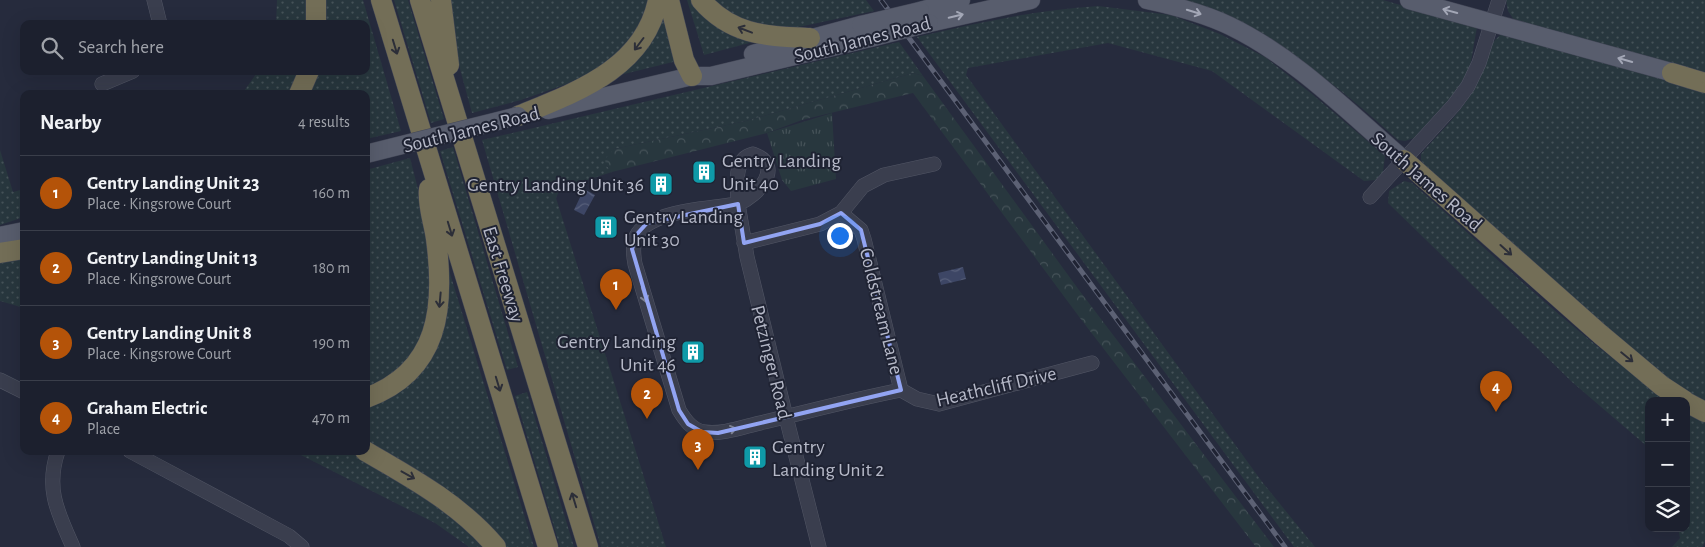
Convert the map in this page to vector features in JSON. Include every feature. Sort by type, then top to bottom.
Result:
[{"type":"highway","points":[[316,0],[316,20]]},
{"type":"highway","name":"East Freeway","points":[[381,0],[548,547]]},
{"type":"highway","name":"East Freeway","points":[[420,0],[588,547]]},
{"type":"highway","points":[[441,0],[449,53],[449,95]]},
{"type":"highway","points":[[518,116],[586,86],[627,58],[644,37],[652,21],[658,0]]},
{"type":"highway","points":[[669,0],[684,60],[692,76]]},
{"type":"highway","points":[[680,0],[694,57],[692,76]]},
{"type":"highway","points":[[701,0],[724,21],[752,33],[810,38]]},
{"type":"highway","points":[[1672,73],[1705,82]]},
{"type":"highway","points":[[301,90],[307,75]]},
{"type":"highway","name":"South James Road","points":[[1404,160],[1600,334],[1662,386],[1680,397]]},
{"type":"highway","points":[[370,396],[394,383],[412,368],[430,342],[437,322],[440,281],[428,196],[431,165]]},
{"type":"highway","points":[[0,251],[20,249]]},
{"type":"highway","name":"South James Road","points":[[1690,403],[1705,412]]},
{"type":"highway","points":[[370,454],[423,484],[462,513],[496,547]]},
{"type":"main road","name":"South James Road","points":[[925,17],[961,0]]},
{"type":"main road","name":"South James Road","points":[[370,153],[518,116],[692,76],[711,76],[866,31],[925,17],[1031,0]]},
{"type":"main road","name":"South James Road","points":[[1146,0],[1212,18],[1278,54],[1320,86],[1404,160]]},
{"type":"main road","points":[[1408,0],[1672,73]]},
{"type":"main road","name":"South James Road","points":[[692,76],[706,67],[810,38],[866,31]]},
{"type":"main road","points":[[0,236],[20,231]]},
{"type":"main road","points":[[0,251],[20,245]]},
{"type":"street","points":[[154,0],[159,20]]},
{"type":"street","points":[[1370,196],[1454,105],[1468,86],[1479,63],[1499,0]]},
{"type":"street","points":[[102,84],[123,75]]},
{"type":"street","points":[[744,243],[820,224],[841,213],[863,186],[884,175],[934,164]]},
{"type":"street","name":"Petzinger Road","points":[[786,417],[718,433],[702,432],[688,424],[679,410],[635,264],[632,249],[637,234],[647,223],[683,213],[738,204],[744,243],[819,547]]},
{"type":"street","name":"Coldstream Lane","points":[[841,213],[860,230],[864,239],[901,390]]},
{"type":"street","name":"Heathcliff Drive","points":[[901,390],[917,399],[939,404],[1092,363]]},
{"type":"street","points":[[0,380],[20,390]]},
{"type":"street","points":[[786,417],[901,390]]},
{"type":"street","points":[[57,455],[51,481],[55,504],[73,547]]},
{"type":"street","points":[[137,455],[289,536],[302,547]]},
{"type":"highlighted area","points":[[738,204],[744,243],[820,224],[841,213],[861,230],[901,390],[718,433],[702,432],[688,424],[679,410],[632,249],[637,234],[647,223]]},
{"type":"green space","points":[[277,0],[308,0],[308,20],[276,20]]},
{"type":"green space","points":[[319,0],[363,0],[369,20],[320,20]]},
{"type":"green space","points":[[394,0],[408,0],[444,119],[431,123]]},
{"type":"green space","points":[[447,0],[649,0],[632,41],[599,69],[564,85],[521,100],[472,113],[460,69]]},
{"type":"green space","points":[[687,0],[693,0],[753,42],[704,55]]},
{"type":"green space","points":[[710,0],[866,0],[874,11],[794,28],[770,27],[736,19]]},
{"type":"green space","points":[[1179,0],[1383,0],[1477,27],[1470,67],[1456,92],[1414,138],[1405,141],[1398,140],[1324,78],[1266,38],[1237,21],[1207,8]]},
{"type":"green space","points":[[1506,0],[1705,0],[1705,74],[1514,20],[1508,11]]},
{"type":"green space","points":[[1098,6],[1171,15],[1220,34],[1265,57],[1385,156],[1383,172],[1376,180],[1364,181],[1212,71],[1108,43],[968,68],[966,75],[1263,483],[1315,547],[1294,547],[917,37],[1029,14]]},
{"type":"green space","points":[[661,11],[677,61],[612,77]]},
{"type":"green space","points":[[370,24],[401,131],[370,138],[370,90],[304,90],[310,75],[370,75]]},
{"type":"green space","points":[[1502,34],[1705,91],[1705,402],[1658,374],[1425,167],[1421,160],[1421,154],[1454,118],[1475,88],[1490,48]]},
{"type":"green space","points":[[899,42],[923,76],[913,73],[746,121],[614,149],[606,165],[612,172],[560,189],[556,198],[666,547],[601,547],[482,140]]},
{"type":"green space","points":[[913,73],[923,76],[1079,290],[1274,547],[1256,547],[1080,318],[913,93],[802,120],[767,133],[612,172],[606,165],[605,159],[614,149],[746,121]]},
{"type":"green space","points":[[255,75],[298,75],[291,90],[245,90]]},
{"type":"green space","points":[[832,113],[836,179],[791,191],[782,180],[767,133]]},
{"type":"green space","points":[[453,147],[518,367],[507,370],[440,151]]},
{"type":"green space","points":[[0,150],[13,192],[20,190],[20,218],[0,225]]},
{"type":"green space","points":[[410,158],[426,220],[433,285],[422,339],[403,367],[370,388],[370,169]]},
{"type":"green space","points":[[1404,181],[1412,183],[1570,324],[1665,397],[1645,397],[1645,445],[1572,382],[1388,203],[1389,191]]},
{"type":"green space","points":[[20,259],[20,307],[0,301],[0,263]]},
{"type":"green space","points":[[448,267],[534,547],[502,547],[370,451],[370,402],[402,385]]},
{"type":"green space","points":[[527,392],[574,547],[560,547],[515,396]]},
{"type":"green space","points":[[1690,412],[1705,420],[1705,542],[1702,547],[1672,547],[1680,538],[1679,532],[1690,532]]},
{"type":"green space","points":[[301,455],[355,455],[435,503],[485,547],[469,547],[435,523]]},
{"type":"water","points":[[584,189],[595,195],[584,215],[574,210]]},
{"type":"water","points":[[963,267],[966,279],[941,285],[938,273]]},
{"type":"railway","points":[[881,0],[1285,547]]},
{"type":"place","name":"Gentry Landing Unit 40","points":[[704,172]]},
{"type":"place","name":"Gentry Landing Unit 36","points":[[661,184]]},
{"type":"place","name":"Gentry Landing Unit 30","points":[[606,227]]},
{"type":"place","name":"Gentry Landing Unit 23","points":[[616,310]]},
{"type":"place","name":"Gentry Landing Unit 46","points":[[693,352]]},
{"type":"place","name":"Graham Electric","points":[[1496,412]]},
{"type":"place","name":"Gentry Landing Unit 13","points":[[647,419]]},
{"type":"place","name":"Gentry Landing Unit 2","points":[[755,457]]},
{"type":"place","name":"Gentry Landing Unit 8","points":[[698,470]]}]
